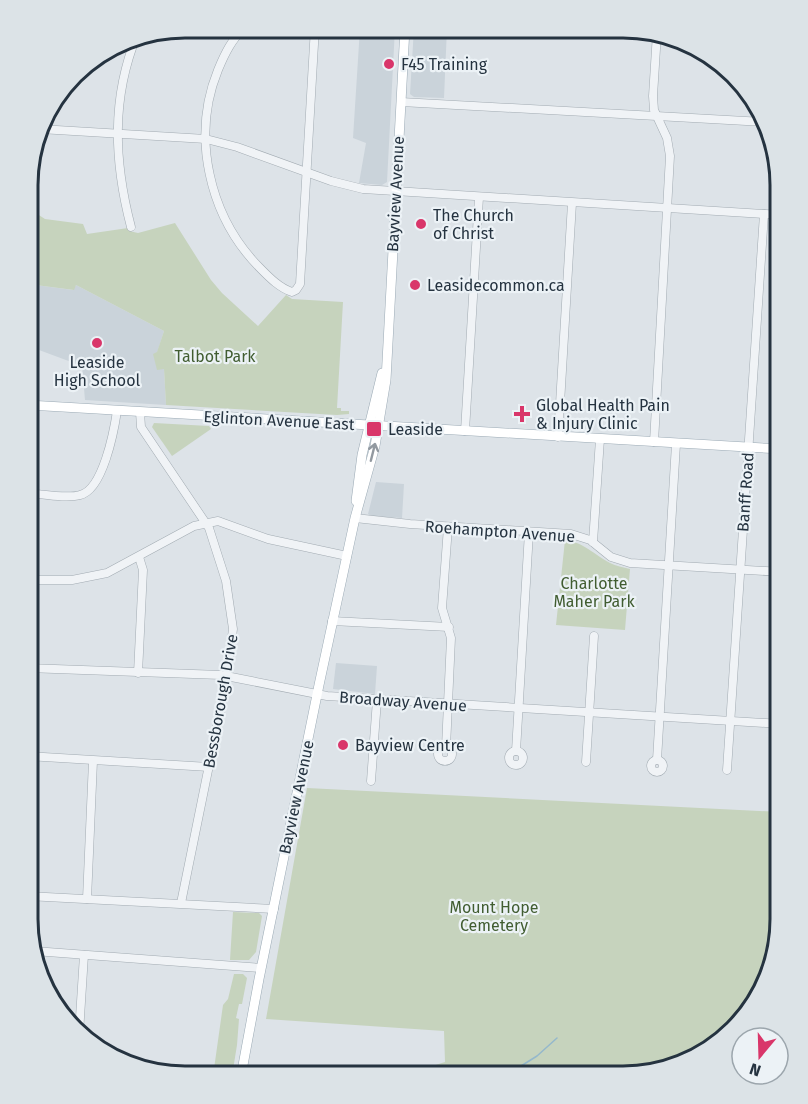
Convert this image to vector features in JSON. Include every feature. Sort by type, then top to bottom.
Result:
[{"type":"main road","name":"Bayview Avenue","points":[[243,1066],[332,621],[386,380],[404,38]]},
{"type":"main road","name":"Eglinton Avenue East","points":[[38,406],[770,448]]},
{"type":"street","points":[[235,38],[215,77],[207,111],[206,139],[211,180],[221,210],[231,230],[255,262],[281,287],[292,292],[300,284],[314,38]]},
{"type":"street","points":[[654,442],[670,156],[667,138],[654,110],[656,41]]},
{"type":"street","points":[[131,227],[119,171],[117,133],[123,76],[133,47]]},
{"type":"street","points":[[400,102],[756,121]]},
{"type":"street","points":[[48,129],[206,139],[237,147],[346,186],[395,192],[770,214]]},
{"type":"street","points":[[465,431],[479,197]]},
{"type":"street","points":[[558,437],[572,203]]},
{"type":"street","name":"Banff Road","points":[[727,771],[764,214]]},
{"type":"street","points":[[38,494],[75,496],[88,491],[97,479],[106,458],[117,411]]},
{"type":"street","name":"Bessborough Drive","points":[[140,412],[141,427],[206,522],[226,581],[233,629],[227,676],[181,903]]},
{"type":"street","points":[[593,542],[600,439]]},
{"type":"street","points":[[657,760],[676,444]]},
{"type":"street","name":"Roehampton Avenue","points":[[355,518],[448,527],[571,534],[593,542],[604,553],[621,561],[770,571]]},
{"type":"street","points":[[38,580],[72,580],[107,573],[194,526],[206,522],[223,522],[268,538],[347,556]]},
{"type":"street","points":[[446,747],[451,638],[442,608],[448,527]]},
{"type":"street","points":[[516,752],[529,532]]},
{"type":"street","points":[[138,673],[144,570],[139,557]]},
{"type":"street","points":[[332,621],[448,627]]},
{"type":"street","points":[[586,762],[594,636]]},
{"type":"street","name":"Broadway Avenue","points":[[38,668],[227,676],[317,694],[377,700],[770,724]]},
{"type":"street","points":[[371,781],[377,700]]},
{"type":"street","points":[[38,757],[209,767]]},
{"type":"street","points":[[87,899],[93,760]]},
{"type":"street","points":[[38,897],[274,909]]},
{"type":"street","points":[[41,952],[261,968]]},
{"type":"street","points":[[80,1024],[84,955]]},
{"type":"shaded area","points":[[359,38],[394,38],[387,182],[382,185],[359,183],[366,143],[353,138]]},
{"type":"shaded area","points":[[413,38],[447,38],[444,98],[414,97],[410,94]]},
{"type":"shaded area","name":"Leaside High School","points":[[38,285],[73,290],[76,285],[164,331],[157,353],[164,369],[166,405],[85,400],[82,366],[39,350]]},
{"type":"shaded area","points":[[376,482],[404,484],[402,518],[368,514]]},
{"type":"shaded area","points":[[336,663],[377,666],[375,694],[333,689]]},
{"type":"green space","name":"Talbot Park","points":[[38,214],[45,219],[83,224],[87,234],[128,228],[129,231],[138,233],[175,223],[211,280],[258,326],[286,295],[292,299],[343,302],[337,408],[341,408],[341,411],[349,411],[349,414],[166,405],[164,369],[157,370],[153,354],[157,352],[164,331],[76,285],[74,290],[38,285]]},
{"type":"green space","points":[[154,423],[209,426],[211,429],[172,456],[152,427]]},
{"type":"green space","name":"Charlotte Maher Park","points":[[565,540],[584,546],[612,564],[630,569],[625,630],[556,625]]},
{"type":"green space","name":"Mount Hope Cemetery","points":[[307,788],[770,811],[770,929],[763,967],[746,1001],[734,1017],[705,1042],[671,1059],[633,1066],[432,1066],[445,1062],[444,1031],[266,1019]]},
{"type":"green space","points":[[233,912],[259,913],[262,916],[256,952],[249,960],[230,960]]},
{"type":"green space","points":[[234,974],[243,974],[247,978],[242,1004],[239,1004],[236,1018],[239,1019],[234,1066],[214,1066],[223,1005],[228,999]]},
{"type":"waterway","points":[[521,1066],[537,1056],[557,1038]]},
{"type":"place","name":"F45 Training","points":[[389,64]]},
{"type":"place","name":"The Church of Christ","points":[[421,224]]},
{"type":"place","name":"Leasidecommon.ca","points":[[415,285]]},
{"type":"place","name":"Leaside High School","points":[[97,343]]},
{"type":"place","name":"Global Health Pain & Injury Clinic","points":[[522,414]]},
{"type":"place","name":"Leaside","points":[[374,429]]},
{"type":"place","name":"Bayview Centre","points":[[343,745]]}]
